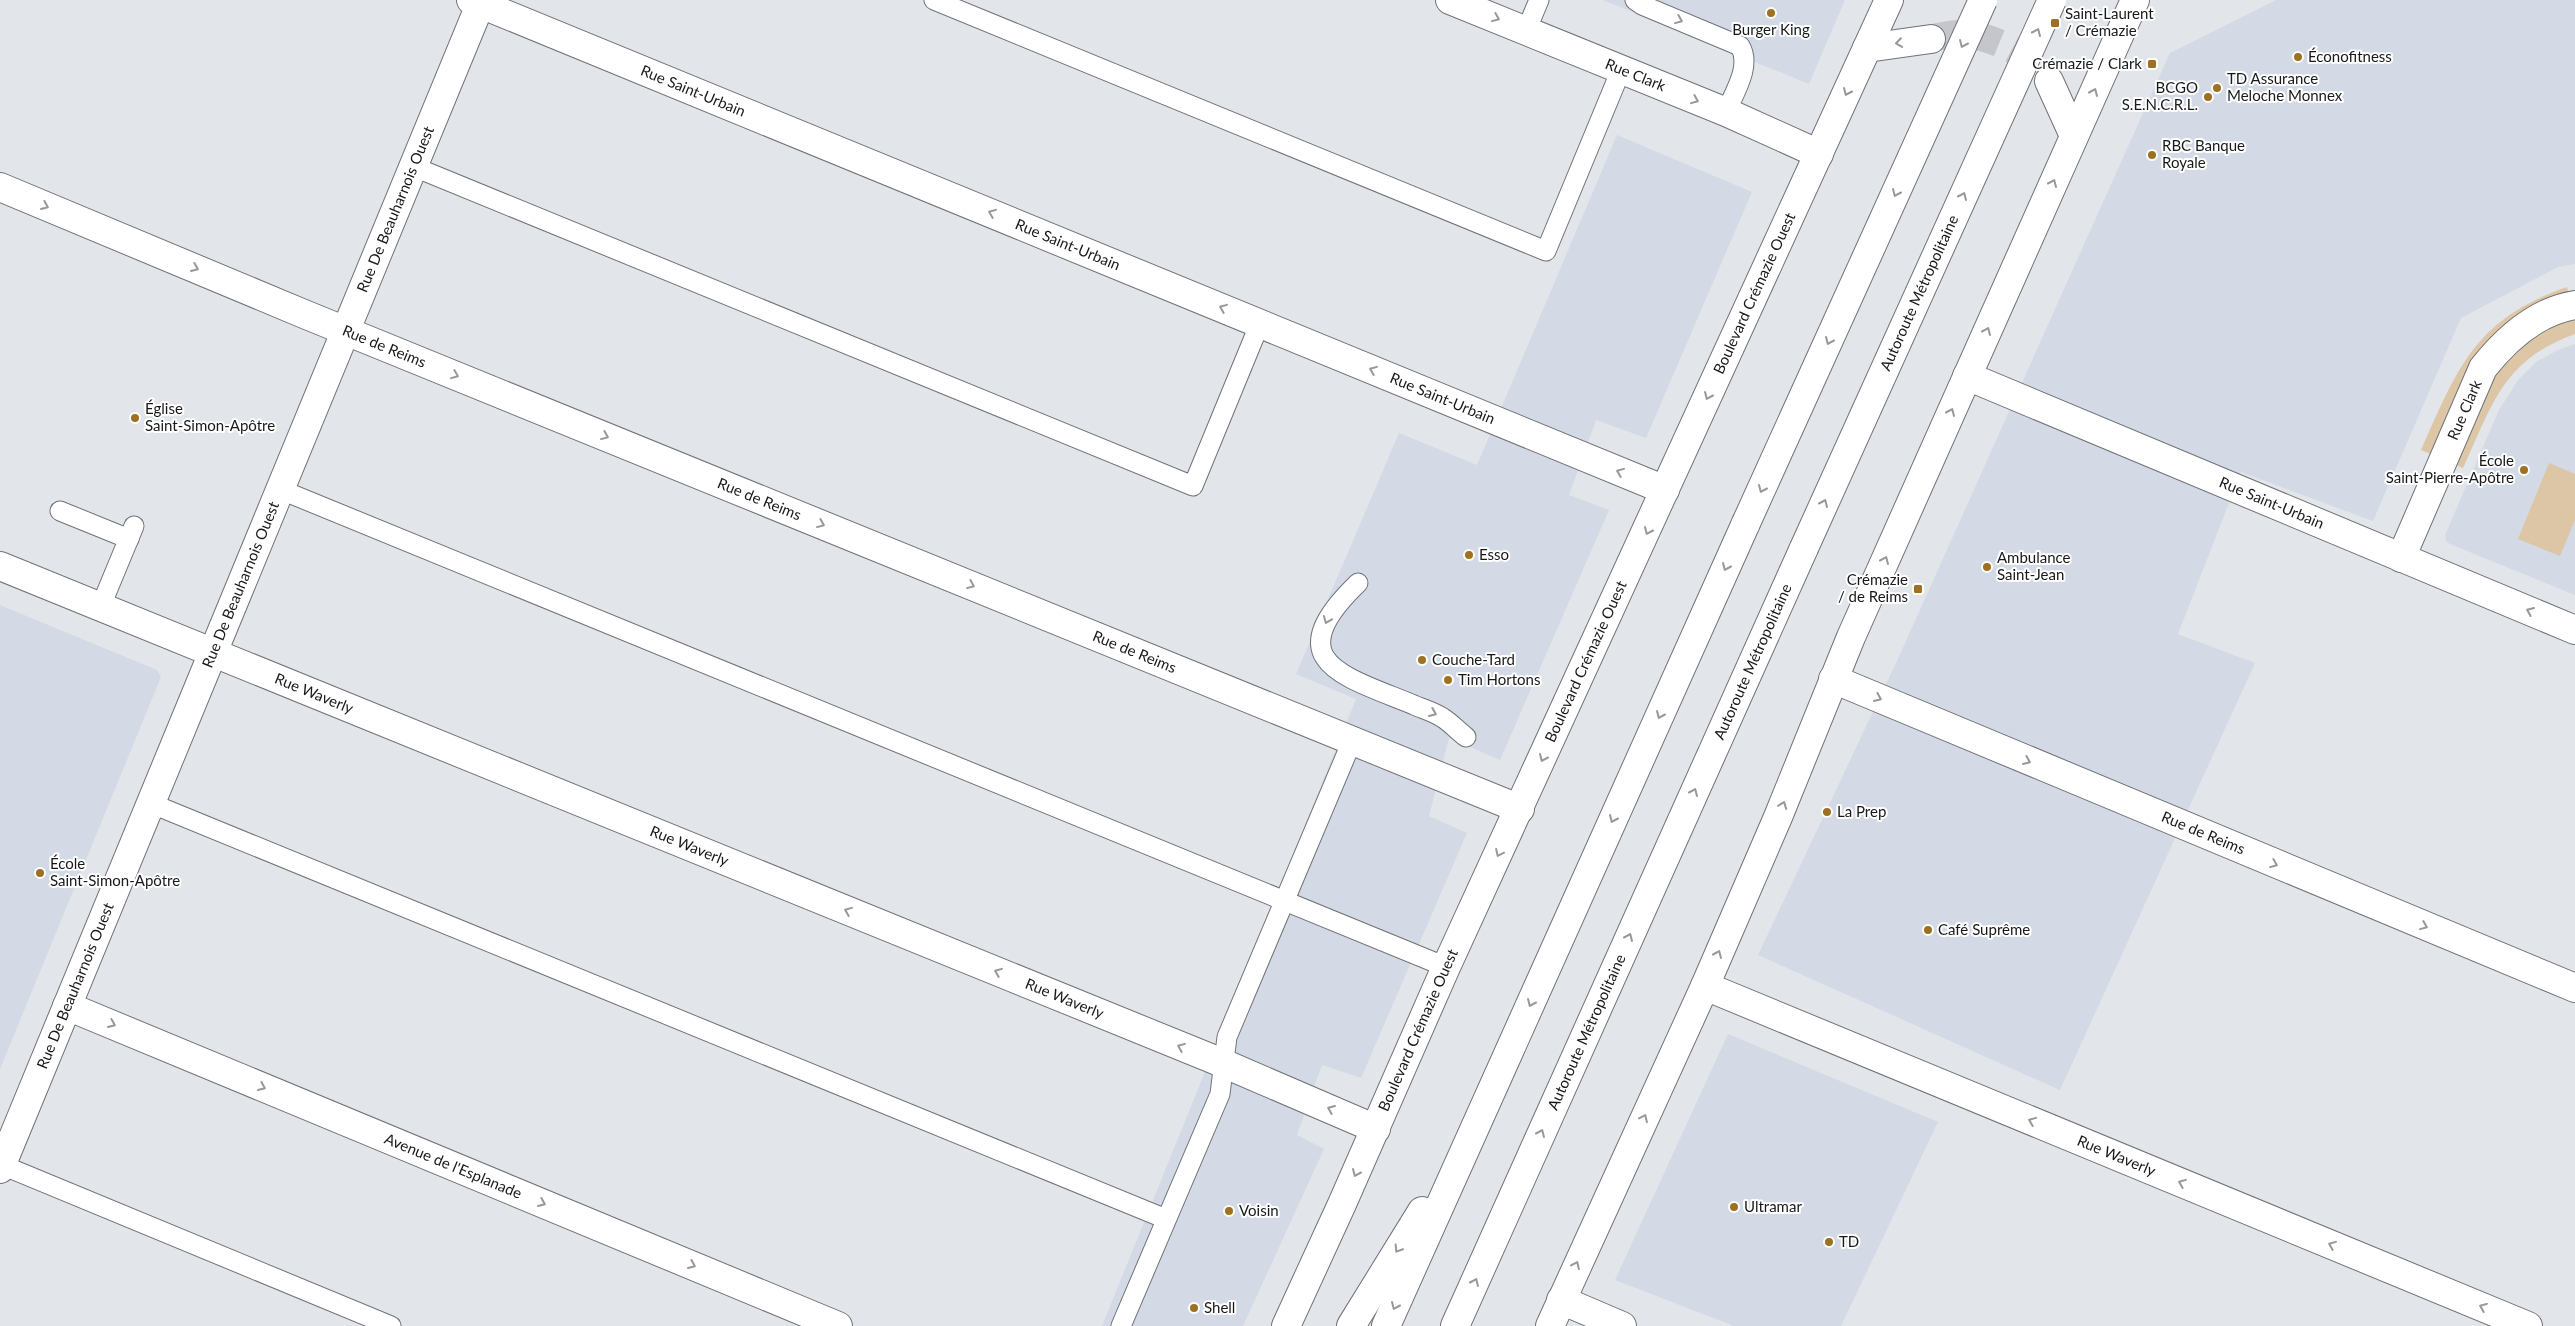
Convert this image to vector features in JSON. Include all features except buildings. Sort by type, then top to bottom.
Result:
[{"type":"main road","name":"Rue Clark","points":[[1450,0],[1726,112],[1820,154]]},
{"type":"main road","name":"Boulevard Crémazie Ouest","points":[[1286,1326],[1376,1129],[1446,967],[1889,0]]},
{"type":"main road","points":[[1386,1326],[1983,0]]},
{"type":"main road","name":"Autoroute Métropolitaine","points":[[1455,1326],[2052,0]]},
{"type":"main road","points":[[1550,1326],[1560,1300],[1704,986],[1778,817],[1833,679],[2135,0]]},
{"type":"main road","name":"Rue De Beauharnois Ouest","points":[[1,1167],[478,1]]},
{"type":"main road","name":"Rue Saint-Urbain","points":[[478,1],[1665,490]]},
{"type":"main road","points":[[1868,48],[1931,39]]},
{"type":"main road","points":[[2049,81],[2074,136]]},
{"type":"main road","name":"Rue de Reims","points":[[0,187],[345,330],[1520,809]]},
{"type":"main road","name":"Rue Clark","points":[[2401,558],[2483,368],[2498,349],[2518,330],[2543,316],[2575,305]]},
{"type":"main road","name":"Rue Saint-Urbain","points":[[1967,376],[2575,630]]},
{"type":"main road","name":"Rue Waverly","points":[[0,566],[212,654],[1224,1064],[1376,1129]]},
{"type":"main road","name":"Rue de Reims","points":[[1833,679],[2575,988]]},
{"type":"main road","name":"Rue Waverly","points":[[1704,986],[2528,1326]]},
{"type":"main road","name":"Avenue de l'Esplanade","points":[[67,1006],[838,1326]]},
{"type":"main road","points":[[1351,1326],[1480,1118]]},
{"type":"main road","points":[[1560,1300],[1622,1326]]},
{"type":"lane","points":[[934,0],[1546,251],[1621,70]]},
{"type":"lane","points":[[1526,31],[1539,0]]},
{"type":"lane","points":[[1635,0],[1642,6],[1740,46],[1744,54],[1745,66],[1726,112]]},
{"type":"lane","points":[[412,166],[1193,486],[1260,323]]},
{"type":"lane","points":[[279,489],[1446,967]]},
{"type":"lane","points":[[60,510],[132,533],[100,608]]},
{"type":"lane","points":[[1358,583],[1330,613],[1320,640],[1323,656],[1340,672],[1442,717],[1466,737]]},
{"type":"lane","points":[[1121,1326],[1220,1094],[1227,1038],[1352,741]]},
{"type":"lane","points":[[150,803],[1166,1219]]},
{"type":"lane","points":[[1,1167],[391,1326]]},
{"type":"shaded area","points":[[1603,0],[1845,0],[1809,84]]},
{"type":"shaded area","points":[[2276,0],[2575,0],[2575,264],[2558,267],[2461,318],[2373,521],[2241,472],[2178,634],[2255,663],[2060,1090],[1758,955],[1897,661],[2170,53]]},
{"type":"shaded area","points":[[1617,135],[1752,192],[1646,438],[1596,420],[1569,495],[1609,510],[1500,760],[1449,738],[1429,816],[1467,833],[1361,1078],[1322,1065],[1297,1135],[1324,1149],[1243,1326],[1102,1326],[1356,699],[1296,674],[1399,433],[1477,465]]},
{"type":"shaded area","points":[[2567,287],[2575,321],[2575,334],[2531,357],[2503,386],[2483,423],[2463,468],[2421,450],[2446,394],[2473,349],[2490,331],[2511,314],[2536,300]]},
{"type":"shaded area","name":"École Saint-Pierre-Apôtre","points":[[2575,344],[2575,595],[2450,544],[2446,541],[2445,535],[2499,410],[2518,380],[2536,362],[2560,349]]},
{"type":"shaded area","points":[[2549,463],[2575,474],[2575,520],[2560,556],[2518,539]]},
{"type":"shaded area","name":"École Saint-Simon-Apôtre","points":[[0,605],[157,670],[161,677],[0,1069]]},
{"type":"shaded area","points":[[1728,1034],[1938,1122],[1841,1326],[1734,1326],[1615,1280]]},
{"type":"tunnel","points":[[1931,39],[1946,35],[1962,34],[1985,38],[2023,55],[2049,81]]},
{"type":"place","name":"Burger King","points":[[1771,13]]},
{"type":"place","name":"Saint-Laurent / Crémazie","points":[[2055,23]]},
{"type":"place","name":"Éconofitness","points":[[2298,57]]},
{"type":"place","name":"Crémazie / Clark","points":[[2152,64]]},
{"type":"place","name":"TD Assurance Meloche Monnex","points":[[2217,88]]},
{"type":"place","name":"BCGO S.E.N.C.R.L.","points":[[2208,97]]},
{"type":"place","name":"RBC Banque Royale","points":[[2152,155]]},
{"type":"place","name":"Église Saint-Simon-Apôtre","points":[[135,418]]},
{"type":"place","name":"École Saint-Pierre-Apôtre","points":[[2524,470]]},
{"type":"place","name":"Esso","points":[[1469,555]]},
{"type":"place","name":"Ambulance Saint-Jean","points":[[1987,567]]},
{"type":"place","name":"Crémazie / de Reims","points":[[1918,589]]},
{"type":"place","name":"Couche-Tard","points":[[1422,660]]},
{"type":"place","name":"Tim Hortons","points":[[1448,680]]},
{"type":"place","name":"La Prep","points":[[1827,812]]},
{"type":"place","name":"École Saint-Simon-Apôtre","points":[[40,873]]},
{"type":"place","name":"Café Suprême","points":[[1928,930]]},
{"type":"place","name":"Ultramar","points":[[1734,1207]]},
{"type":"place","name":"Voisin","points":[[1229,1211]]},
{"type":"place","name":"TD","points":[[1829,1242]]},
{"type":"place","name":"Shell","points":[[1194,1308]]}]
